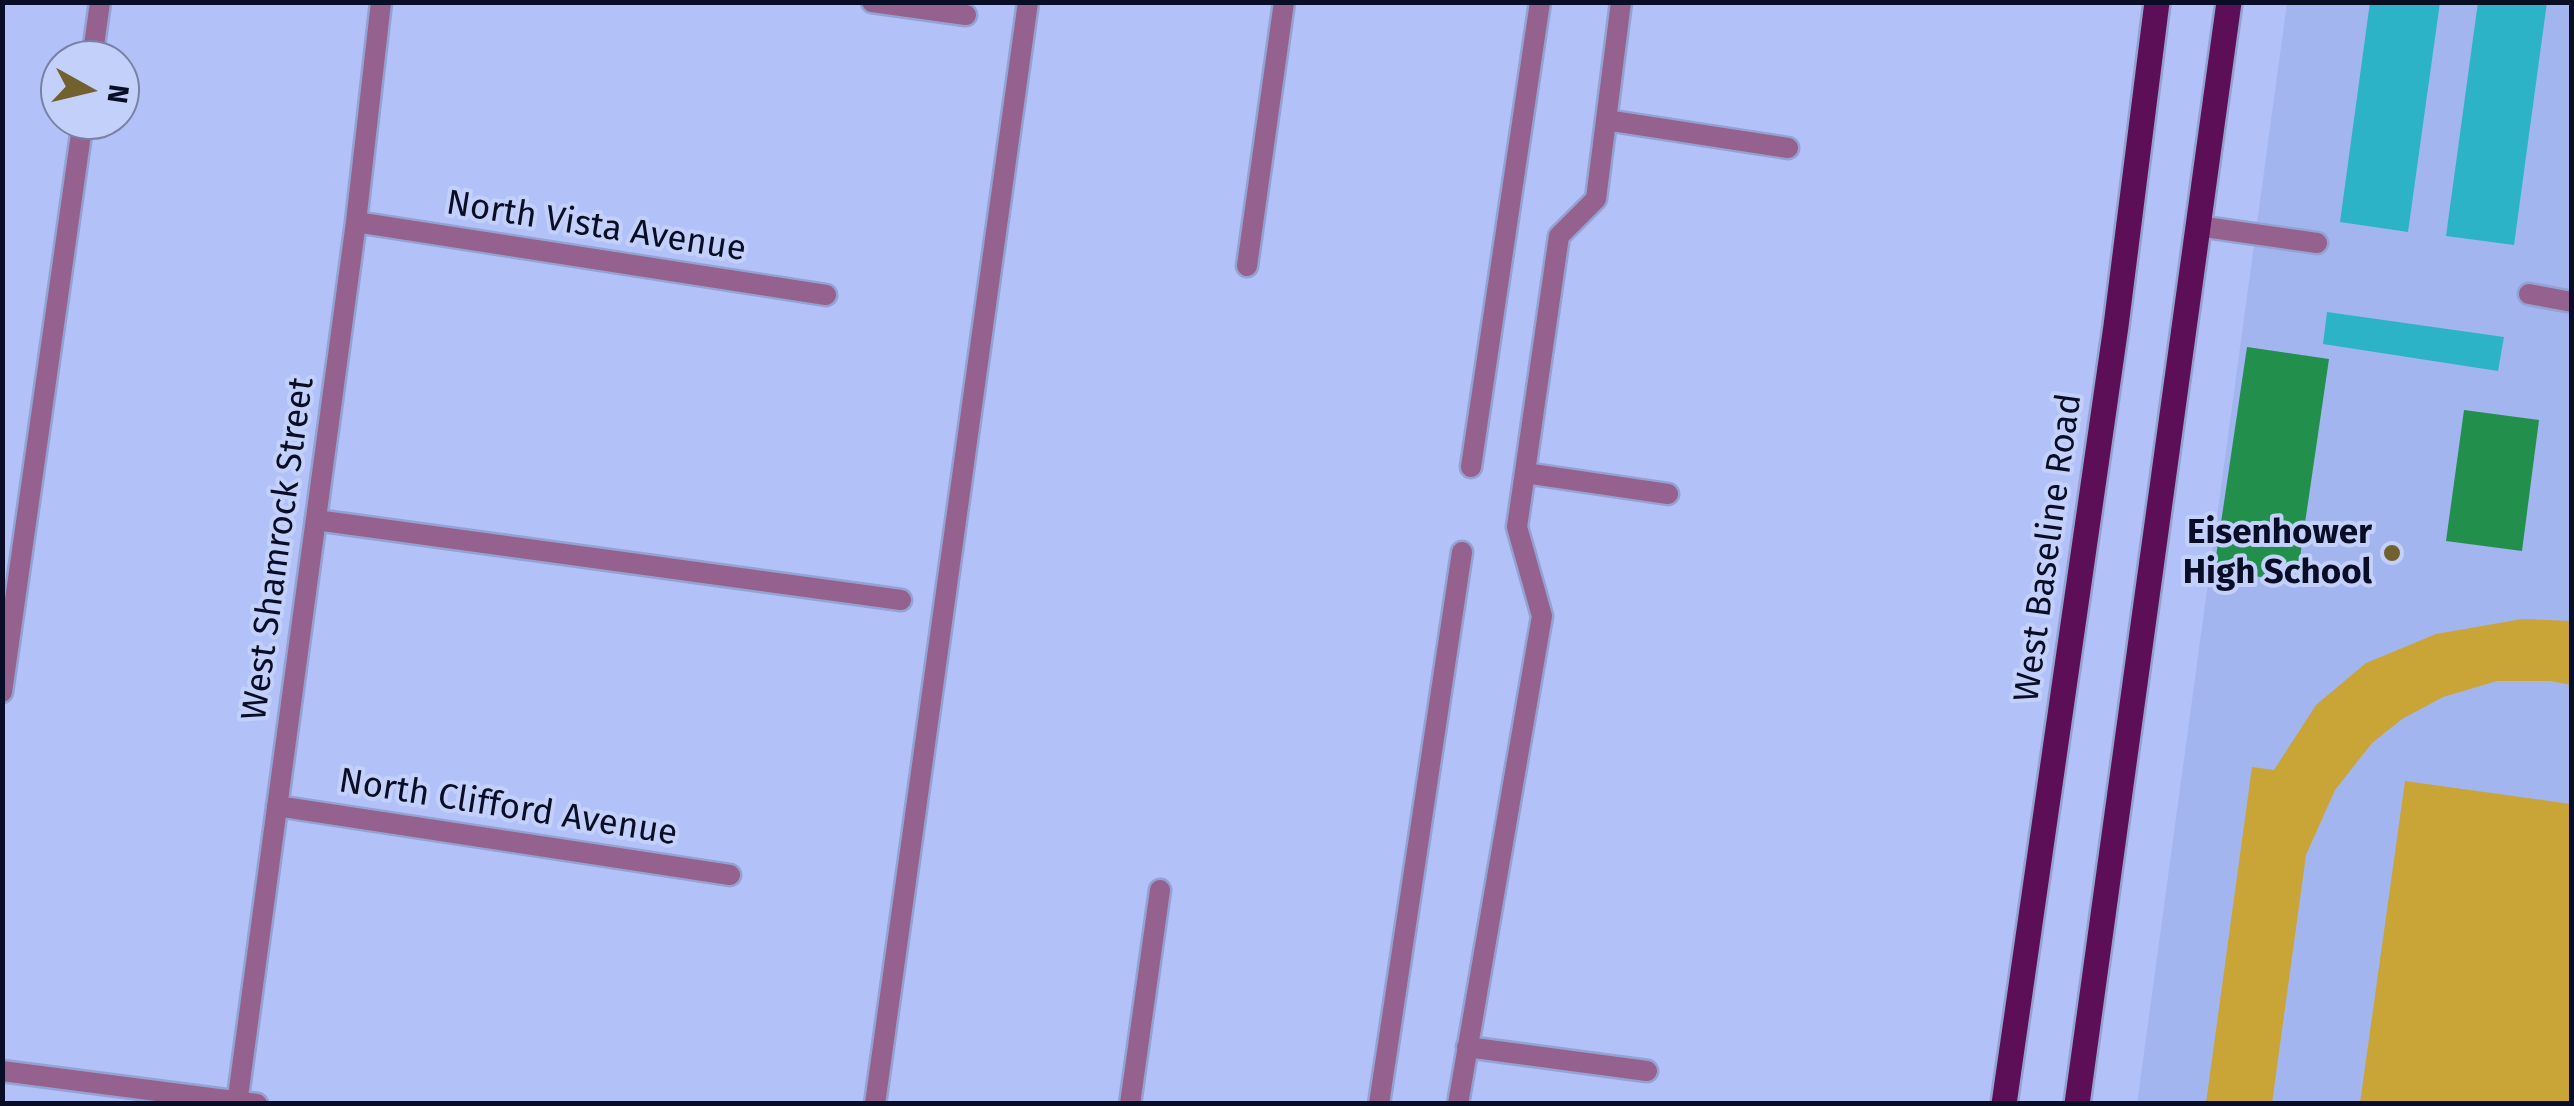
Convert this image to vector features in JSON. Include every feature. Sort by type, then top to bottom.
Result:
[{"type":"main road","name":"West Baseline Road","points":[[2004,1104],[2116,326],[2156,2]]},
{"type":"main road","points":[[2077,1104],[2229,2]]},
{"type":"street","points":[[95,40],[100,2]]},
{"type":"street","name":"West Shamrock Street","points":[[244,1103],[277,806],[356,222],[381,2]]},
{"type":"street","points":[[872,2],[966,15]]},
{"type":"street","points":[[874,1104],[1028,2]]},
{"type":"street","points":[[1247,266],[1284,2]]},
{"type":"street","points":[[1471,466],[1540,2]]},
{"type":"street","points":[[1458,1104],[1542,616],[1517,527],[1559,236],[1596,199],[1621,2]]},
{"type":"street","points":[[1606,120],[1788,148]]},
{"type":"street","points":[[2,692],[80,140]]},
{"type":"street","name":"North Vista Avenue","points":[[356,222],[826,295]]},
{"type":"street","points":[[2198,226],[2317,243]]},
{"type":"street","points":[[2530,294],[2572,302]]},
{"type":"street","points":[[1525,473],[1668,494]]},
{"type":"street","points":[[316,520],[901,600]]},
{"type":"street","points":[[1379,1104],[1462,552]]},
{"type":"street","name":"North Clifford Avenue","points":[[277,806],[730,874]]},
{"type":"street","points":[[1130,1104],[1160,890]]},
{"type":"street","points":[[1467,1047],[1648,1071]]},
{"type":"street","points":[[2,1072],[244,1103]]},
{"type":"shaded area","name":"Eisenhower High School","points":[[2287,3],[2571,3],[2571,1103],[2137,1104]]},
{"type":"shaded area","points":[[2247,347],[2329,359],[2298,571],[2281,580],[2214,570]]},
{"type":"shaded area","points":[[2464,410],[2539,420],[2522,551],[2446,541]]},
{"type":"shaded area","points":[[2522,619],[2571,621],[2571,685],[2497,681],[2443,697],[2402,719],[2372,743],[2335,790],[2306,855],[2272,1103],[2206,1103],[2252,767],[2274,770],[2316,705],[2366,663],[2436,634]]},
{"type":"shaded area","points":[[2405,781],[2571,804],[2571,1103],[2360,1103]]},
{"type":"building","points":[[2370,2],[2440,2],[2408,232],[2340,222]]},
{"type":"building","points":[[2478,2],[2547,2],[2514,245],[2446,236]]},
{"type":"building","points":[[2327,312],[2504,337],[2498,371],[2323,344]]},
{"type":"place","name":"Eisenhower High School","points":[[2392,553]]}]
